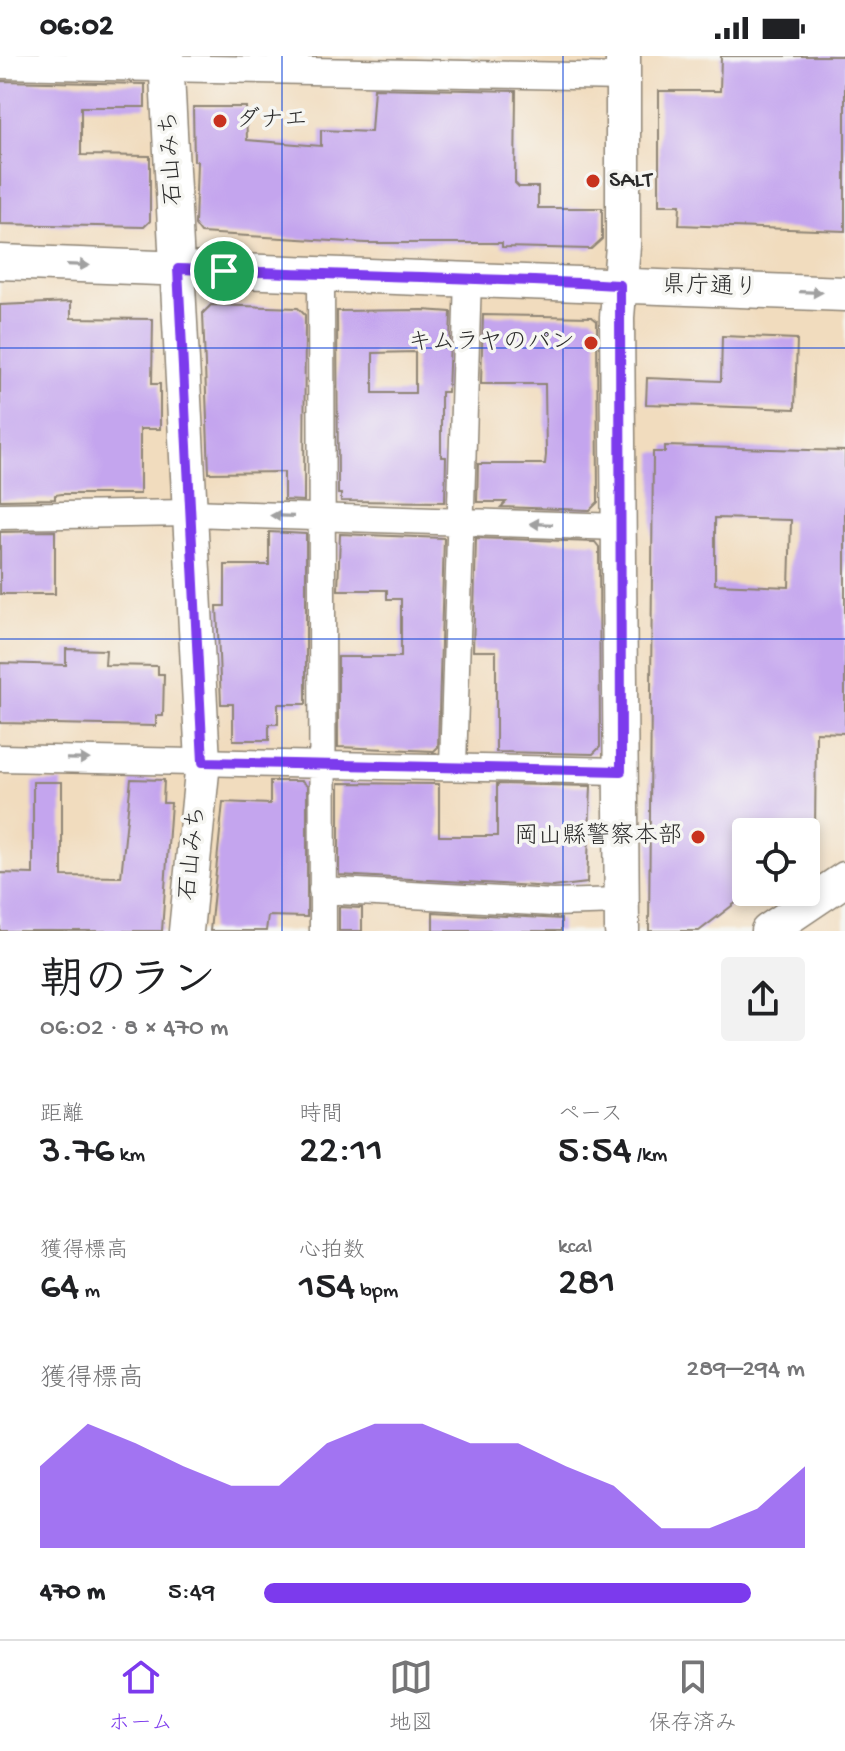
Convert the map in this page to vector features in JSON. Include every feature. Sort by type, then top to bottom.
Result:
[{"type":"street","points":[[0,65],[167,63],[623,67],[619,527],[622,916],[553,903],[322,890]]},
{"type":"street","name":"石山みち","points":[[167,63],[203,762],[186,931]]},
{"type":"street","name":"県庁通り","points":[[0,262],[321,275],[468,277],[845,294]]},
{"type":"street","points":[[321,275],[323,931]]},
{"type":"street","points":[[453,766],[468,277]]},
{"type":"street","points":[[0,516],[191,513],[619,527]]},
{"type":"street","points":[[0,758],[621,771]]},
{"type":"street","points":[[768,931],[845,879]]},
{"type":"building","points":[[721,56],[845,56],[845,231],[679,225],[680,205],[659,205],[659,91],[720,91]]},
{"type":"building","points":[[0,81],[145,84],[145,107],[81,107],[81,155],[150,156],[150,221],[144,227],[0,224]]},
{"type":"building","points":[[374,88],[516,91],[515,183],[519,187],[538,187],[538,208],[602,208],[602,239],[591,249],[502,247],[502,243],[366,243],[201,233],[195,225],[197,161],[194,161],[193,107],[246,107],[247,140],[321,146],[321,130],[371,132]]},
{"type":"building","points":[[71,302],[71,318],[153,319],[152,384],[160,384],[160,429],[140,429],[140,494],[62,494],[55,495],[55,499],[0,500],[0,305]]},
{"type":"building","points":[[211,305],[298,308],[305,315],[304,501],[284,500],[284,472],[209,473],[203,313]]},
{"type":"building","points":[[337,311],[451,312],[448,392],[441,392],[441,457],[446,457],[445,502],[341,501],[341,494],[338,494]],"holes":[[[415,352],[415,393],[373,393],[373,353]]]},
{"type":"building","points":[[483,315],[592,317],[597,321],[598,502],[590,510],[501,507],[506,502],[477,502],[478,464],[545,464],[546,455],[545,384],[481,384]]},
{"type":"building","points":[[722,336],[797,339],[795,409],[646,404],[647,378],[721,381]]},
{"type":"building","points":[[665,446],[845,451],[845,733],[816,732],[815,818],[732,818],[732,906],[699,931],[649,931],[653,452],[665,452]],"holes":[[[715,518],[791,520],[789,587],[715,584]]]},
{"type":"building","points":[[55,531],[55,594],[0,594],[0,532]]},
{"type":"building","points":[[269,532],[306,534],[306,704],[278,704],[278,724],[269,724],[269,740],[233,740],[233,704],[221,704],[217,606],[225,606],[225,565],[269,565]]},
{"type":"building","points":[[340,534],[444,538],[438,747],[434,751],[338,747],[338,657],[401,657],[401,599],[387,599],[387,590],[338,590]]},
{"type":"building","points":[[476,538],[595,542],[599,547],[600,747],[593,754],[496,752],[496,651],[473,651]]},
{"type":"building","points":[[66,649],[106,650],[105,665],[158,666],[158,674],[164,674],[163,716],[156,716],[156,726],[0,723],[0,663],[66,665]]},
{"type":"building","points":[[131,779],[164,780],[163,803],[171,803],[162,931],[0,931],[0,873],[33,874],[33,782],[62,782],[62,876],[121,877]]},
{"type":"building","points":[[270,781],[301,781],[307,786],[307,917],[268,916],[266,931],[210,931],[223,802],[270,804]]},
{"type":"building","points":[[339,783],[439,784],[439,836],[497,836],[497,784],[591,786],[587,883],[553,887],[339,875]]},
{"type":"building","points":[[339,907],[362,908],[362,931],[339,931]]},
{"type":"building","points":[[433,912],[561,919],[561,931],[433,931]]},
{"type":"place","name":"ダナエ","points":[[220,121]]},
{"type":"place","name":"SALT","points":[[593,181]]},
{"type":"place","name":"キムラヤのパン","points":[[591,343]]},
{"type":"place","name":"岡山縣警察本部","points":[[698,837]]},
{"type":"route","points":[[178,269],[224,271],[360,277],[405,274],[620,285],[617,317],[621,771],[203,762],[178,269]]}]
